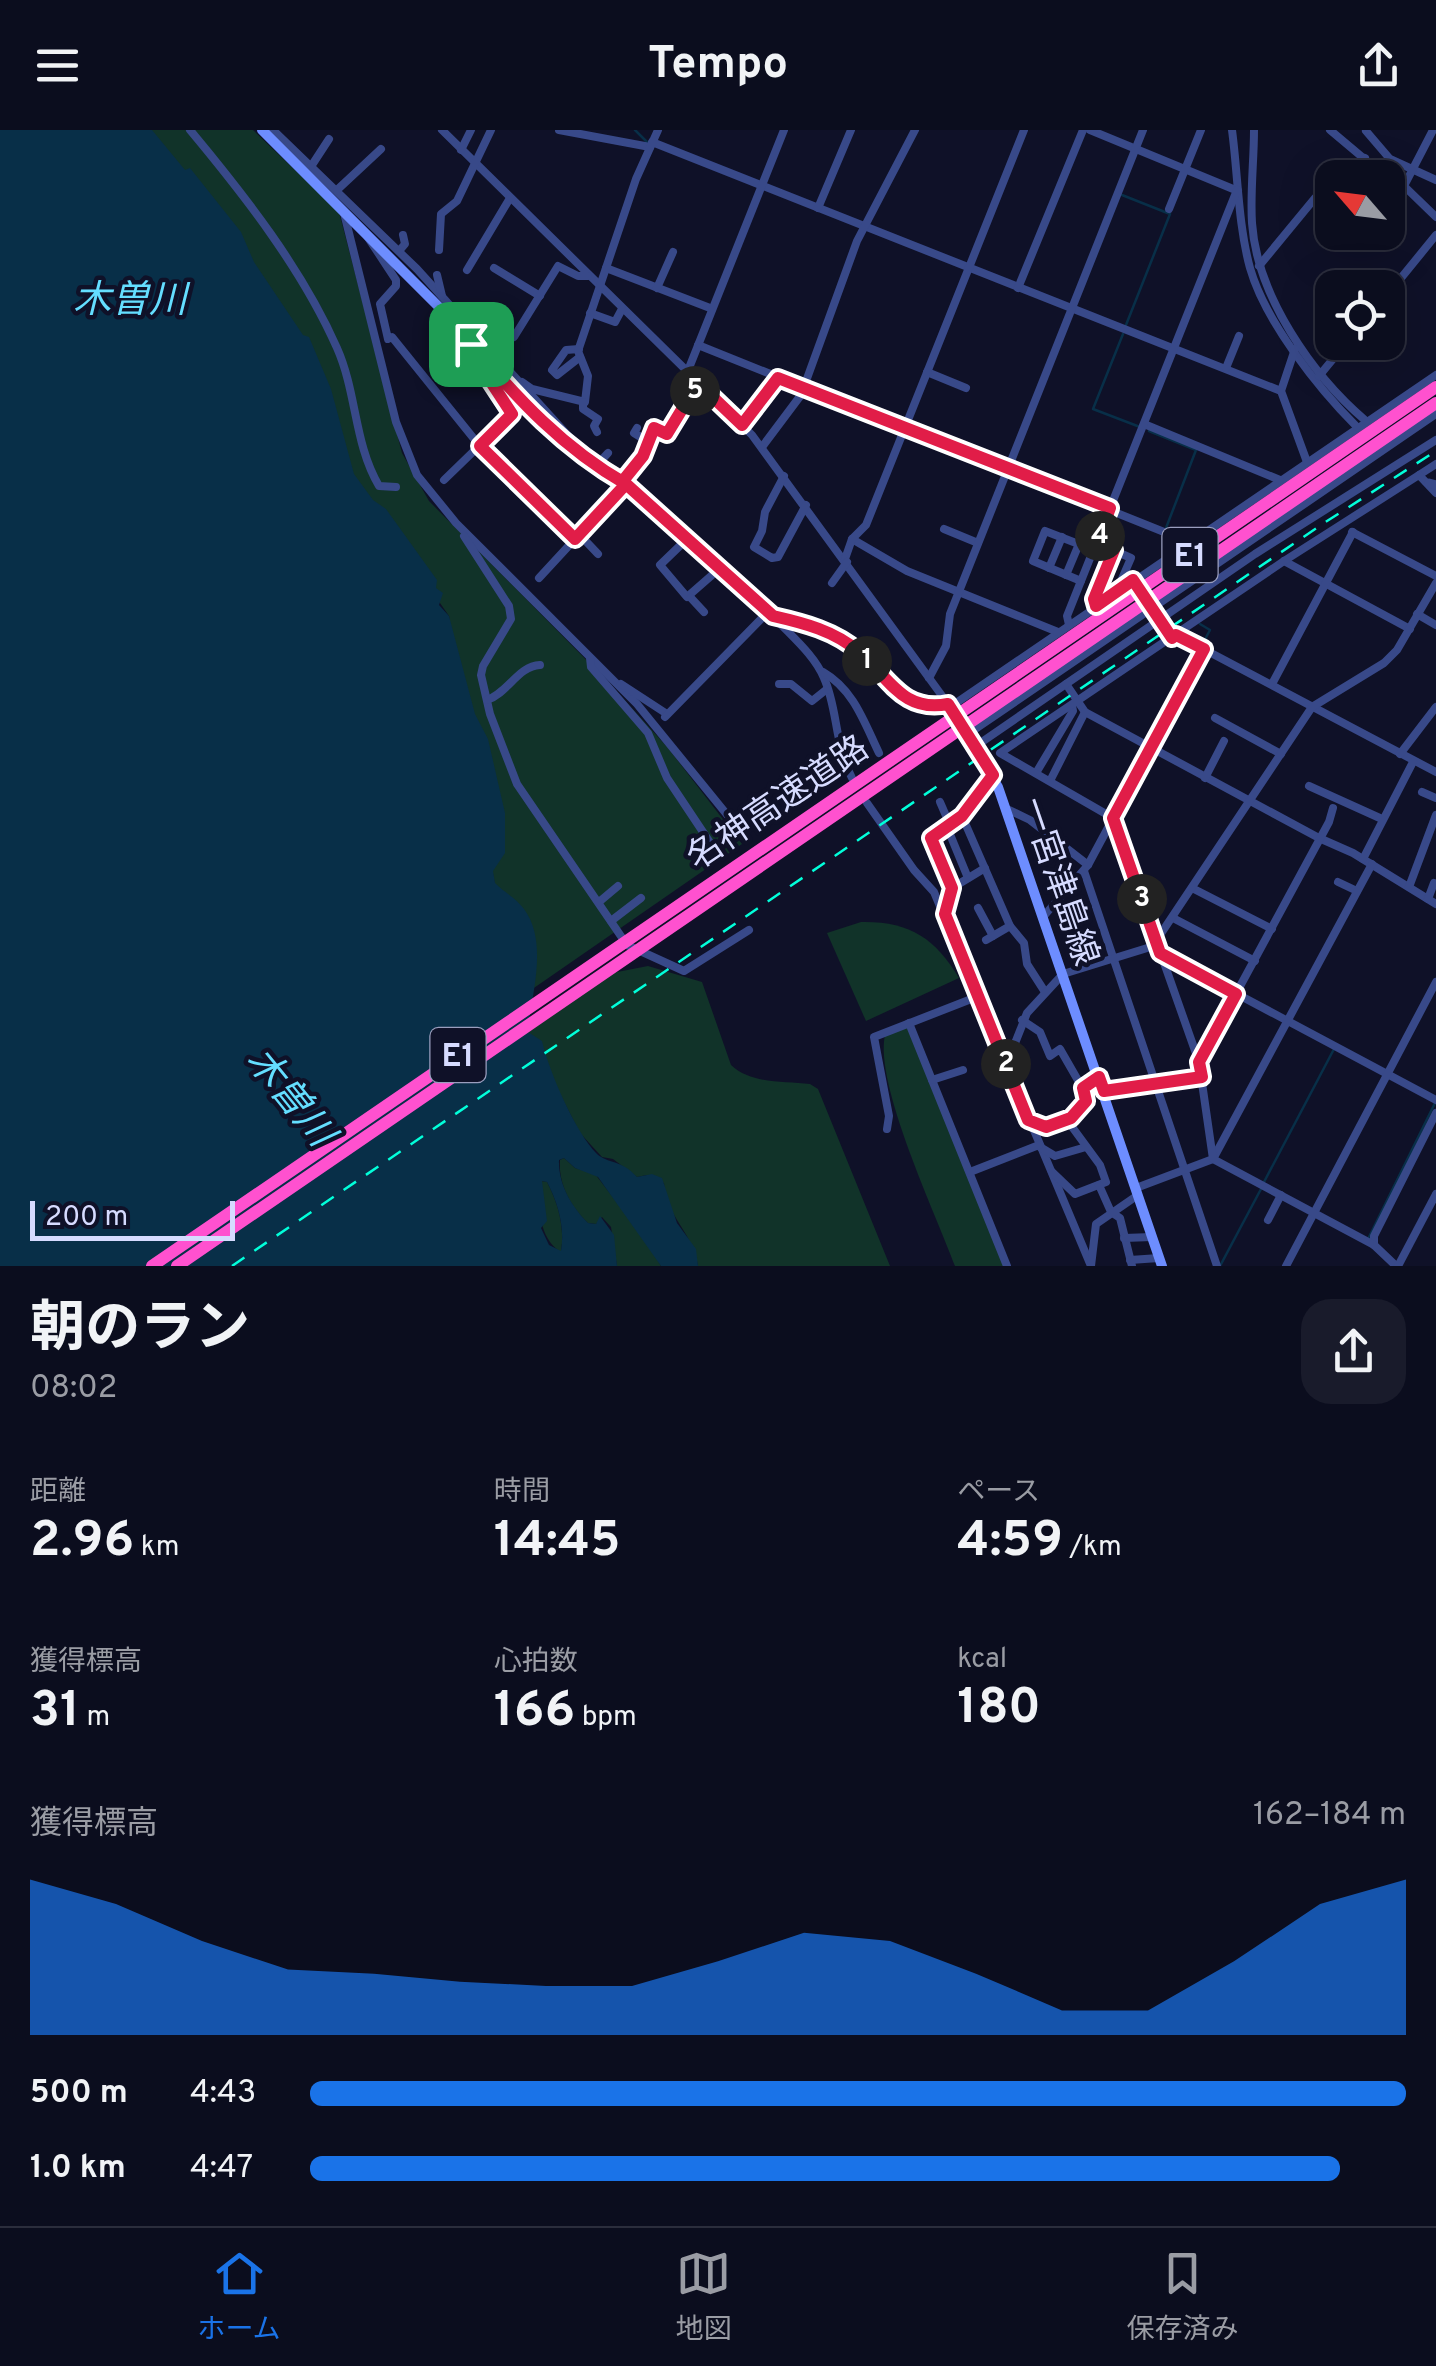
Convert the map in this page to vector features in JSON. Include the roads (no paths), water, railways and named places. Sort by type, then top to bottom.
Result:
[{"type":"highway","name":"名神高速道路","points":[[177,1266],[769,853],[944,724],[1436,387]]},
{"type":"highway","name":"名神高速道路","points":[[152,1266],[769,853],[962,734],[1436,403]]},
{"type":"main road","points":[[262,130],[366,232],[540,422],[599,457],[720,568],[759,596],[771,614],[842,640],[905,699],[917,704],[948,704]]},
{"type":"main road","name":"一宮津島線","points":[[948,704],[962,734],[976,746],[993,775],[1006,808],[1161,1262]]},
{"type":"street","points":[[190,130],[246,198],[316,307],[337,347],[353,394],[360,450],[379,486],[396,487]]},
{"type":"street","points":[[274,130],[442,296],[516,380],[599,457]]},
{"type":"street","points":[[442,130],[762,447],[948,704],[956,703],[1436,375]]},
{"type":"street","points":[[461,150],[471,130]]},
{"type":"street","points":[[439,250],[441,214],[458,201],[491,130]]},
{"type":"street","points":[[559,130],[651,145],[762,185],[1282,391]]},
{"type":"street","points":[[597,432],[594,426],[598,419],[582,409],[592,390],[580,352],[599,286],[658,130]]},
{"type":"street","points":[[687,373],[784,130]]},
{"type":"street","points":[[818,208],[851,130]]},
{"type":"street","points":[[762,447],[802,388],[865,227],[915,130]]},
{"type":"street","points":[[832,583],[852,540],[866,525],[1024,130]]},
{"type":"street","points":[[1018,288],[1086,130],[1243,192]]},
{"type":"street","points":[[929,678],[946,646],[950,614],[1143,130]]},
{"type":"street","points":[[1169,210],[1202,130]]},
{"type":"street","points":[[1232,130],[1255,269],[1274,318],[1295,349],[1366,422]]},
{"type":"street","points":[[1070,624],[1067,616],[1110,508],[1243,192],[1254,130]]},
{"type":"street","points":[[1330,130],[1369,160]]},
{"type":"street","points":[[1405,184],[1435,130]]},
{"type":"street","points":[[1356,150],[1366,131],[1390,159],[1436,180]]},
{"type":"street","points":[[312,165],[329,139]]},
{"type":"street","points":[[335,188],[381,148]]},
{"type":"street","points":[[335,188],[340,177]]},
{"type":"street","points":[[1405,187],[1436,217]]},
{"type":"street","points":[[467,270],[510,198]]},
{"type":"street","points":[[1255,269],[1315,198]]},
{"type":"street","points":[[343,209],[406,451],[433,498],[673,744],[746,838]]},
{"type":"street","points":[[366,232],[368,242],[396,280],[396,286],[380,304],[388,339],[392,338],[480,446],[598,554]]},
{"type":"street","points":[[398,251],[405,244],[402,236]]},
{"type":"street","points":[[1405,273],[1436,236]]},
{"type":"street","points":[[657,288],[672,252]]},
{"type":"street","points":[[514,337],[558,266],[578,276],[589,276]]},
{"type":"street","points":[[494,268],[540,296]]},
{"type":"street","points":[[606,268],[710,308]]},
{"type":"street","points":[[1255,269],[1319,376],[1357,427]]},
{"type":"street","points":[[437,275],[442,296]]},
{"type":"street","points":[[590,313],[615,322],[622,309]]},
{"type":"street","points":[[1226,368],[1239,336]]},
{"type":"street","points":[[444,480],[512,414],[472,353],[471,344]]},
{"type":"street","points":[[698,345],[1189,542]]},
{"type":"street","points":[[564,348],[580,352],[555,375],[552,368],[564,348]]},
{"type":"street","points":[[1295,349],[1282,391],[1308,462]]},
{"type":"street","points":[[1319,376],[1332,360]]},
{"type":"street","points":[[927,372],[966,388]]},
{"type":"street","points":[[742,425],[778,378]]},
{"type":"street","points":[[516,380],[583,402]]},
{"type":"street","points":[[539,578],[635,469],[654,428],[667,434],[698,383]]},
{"type":"street","points":[[962,734],[1261,536],[1436,414]]},
{"type":"street","points":[[1144,424],[1280,480]]},
{"type":"street","points":[[637,428],[634,434],[647,441]]},
{"type":"street","points":[[976,746],[1268,546],[1436,440]]},
{"type":"street","points":[[1000,753],[1282,562],[1436,464]]},
{"type":"street","points":[[1158,947],[1172,918],[1312,707],[1384,662],[1410,629],[1436,580],[1338,526],[1292,472]]},
{"type":"street","points":[[1419,475],[1433,484],[1436,493]]},
{"type":"street","points":[[784,476],[764,512],[762,532],[754,547],[772,558],[778,556],[806,505]]},
{"type":"street","points":[[1241,506],[1282,562],[1410,629]]},
{"type":"street","points":[[462,529],[509,606],[511,619],[482,666],[486,700],[517,784],[611,920],[633,950],[684,971],[748,930]]},
{"type":"street","points":[[944,529],[978,544]]},
{"type":"street","points":[[1081,581],[1033,561],[1045,531],[1131,558],[1121,582],[1123,587]]},
{"type":"street","points":[[1272,684],[1353,532]]},
{"type":"street","points":[[1049,568],[1062,537]]},
{"type":"street","points":[[688,538],[660,565],[704,612]]},
{"type":"street","points":[[852,540],[907,571],[1058,632]]},
{"type":"street","points":[[1066,574],[1079,544]]},
{"type":"street","points":[[1096,606],[1094,599],[1114,550]]},
{"type":"street","points":[[691,598],[720,568]]},
{"type":"street","points":[[1133,580],[1174,636],[1436,772]]},
{"type":"street","points":[[1426,596],[1436,601]]},
{"type":"street","points":[[617,684],[636,691],[666,716],[771,614],[821,672],[846,690],[879,753]]},
{"type":"street","points":[[1417,614],[1436,625]]},
{"type":"street","points":[[735,630],[742,638]]},
{"type":"street","points":[[1043,917],[1086,868],[1204,649]]},
{"type":"street","points":[[589,656],[591,667],[648,733],[667,778],[711,844],[709,854]]},
{"type":"street","points":[[486,700],[500,696],[528,666],[540,665]]},
{"type":"street","points":[[821,672],[838,744],[852,778]]},
{"type":"street","points":[[1056,673],[1085,712],[1367,861],[1432,901],[1434,883]]},
{"type":"street","points":[[707,674],[713,688]]},
{"type":"street","points":[[779,684],[791,684],[812,701],[828,690]]},
{"type":"street","points":[[1036,773],[1075,703]]},
{"type":"street","points":[[1400,754],[1436,707]]},
{"type":"street","points":[[1050,781],[1085,712]]},
{"type":"street","points":[[1215,718],[1281,754]]},
{"type":"street","points":[[1426,720],[1436,726]]},
{"type":"street","points":[[990,736],[1000,753],[1113,818],[1199,1062],[1213,1159]]},
{"type":"street","points":[[1205,778],[1224,741]]},
{"type":"street","points":[[867,803],[903,856],[934,892],[945,914],[1091,1266],[1095,1255],[1093,1231],[1112,1212],[1137,1192],[1213,1159],[1357,891],[1382,818],[1413,762]]},
{"type":"street","points":[[945,914],[952,888],[931,838],[962,816],[993,775]]},
{"type":"street","points":[[1310,786],[1382,818]]},
{"type":"street","points":[[1422,792],[1436,798]]},
{"type":"street","points":[[940,802],[968,878]]},
{"type":"street","points":[[1006,808],[1030,820],[1086,868],[1217,1266]]},
{"type":"street","points":[[1199,1062],[1320,838],[1332,808]]},
{"type":"street","points":[[962,816],[1010,926],[1024,942],[1027,964],[1044,992]]},
{"type":"street","points":[[1409,887],[1436,816]]},
{"type":"street","points":[[952,888],[985,868]]},
{"type":"street","points":[[1338,882],[1357,891]]},
{"type":"street","points":[[599,902],[618,886]]},
{"type":"street","points":[[1192,888],[1272,929]]},
{"type":"street","points":[[997,896],[976,909],[990,938],[1010,926]]},
{"type":"street","points":[[611,920],[640,898]]},
{"type":"street","points":[[1172,918],[1254,961]]},
{"type":"street","points":[[1006,1066],[1022,1020],[1063,974],[1158,947],[1236,994],[1436,1100]]},
{"type":"street","points":[[1286,1266],[1436,982]]},
{"type":"street","points":[[887,1130],[889,1116],[874,1038],[979,996]]},
{"type":"street","points":[[1022,1020],[1040,1032],[1050,1056],[1060,1049],[1083,1088],[1086,1101],[1067,1120],[1046,1127],[1028,1120]]},
{"type":"street","points":[[909,1023],[1007,1266]]},
{"type":"street","points":[[932,1080],[962,1070]]},
{"type":"street","points":[[1083,1088],[1099,1077]]},
{"type":"street","points":[[1104,1091],[1202,1077]]},
{"type":"street","points":[[1374,1245],[1374,1236],[1436,1112]]},
{"type":"street","points":[[1051,1171],[1075,1194],[1106,1182],[1100,1165],[1067,1120]]},
{"type":"street","points":[[970,1172],[1040,1146]]},
{"type":"street","points":[[1040,1146],[1055,1156],[1086,1148]]},
{"type":"street","points":[[1213,1159],[1374,1245],[1397,1266],[1436,1194]]},
{"type":"street","points":[[1100,1185],[1128,1235],[1131,1263],[1161,1262]]},
{"type":"street","points":[[1268,1220],[1281,1196]]},
{"type":"street","points":[[1128,1235],[1152,1237]]},
{"type":"water","name":"木曽川","points":[[0,130],[152,130],[185,170],[190,168],[241,232],[254,262],[303,335],[309,337],[331,389],[354,474],[373,500],[386,509],[437,580],[436,588],[443,593],[439,605],[449,616],[475,714],[488,739],[505,813],[505,853],[493,871],[495,883],[524,909],[536,937],[528,1032],[542,1041],[564,1100],[597,1154],[626,1167],[637,1177],[652,1174],[662,1178],[677,1223],[696,1249],[698,1266],[661,1266],[598,1177],[575,1168],[564,1158],[559,1160],[559,1169],[567,1194],[588,1223],[596,1224],[600,1216],[614,1235],[617,1266],[0,1266]],"holes":[[[542,1181],[547,1182],[560,1215],[561,1251],[549,1245],[541,1228],[547,1221]]]},
{"type":"waterway","points":[[635,130],[648,143]]},
{"type":"waterway","points":[[1122,195],[1170,214],[1126,325]]},
{"type":"waterway","points":[[1123,334],[1093,409],[1140,427]]},
{"type":"waterway","points":[[1149,431],[1196,450],[1166,528]]},
{"type":"waterway","points":[[1200,624],[1210,630],[1202,645]]},
{"type":"waterway","points":[[1150,742],[1199,651]]},
{"type":"waterway","points":[[1115,807],[1146,750]]},
{"type":"waterway","points":[[1119,817],[1158,932]]},
{"type":"waterway","points":[[1161,941],[1164,949]]},
{"type":"waterway","points":[[1264,1182],[1334,1049]]},
{"type":"waterway","points":[[1369,1237],[1435,1103]]},
{"type":"waterway","points":[[1220,1266],[1261,1189]]},
{"type":"railway","points":[[232,1266],[1324,523],[1436,451]]}]
